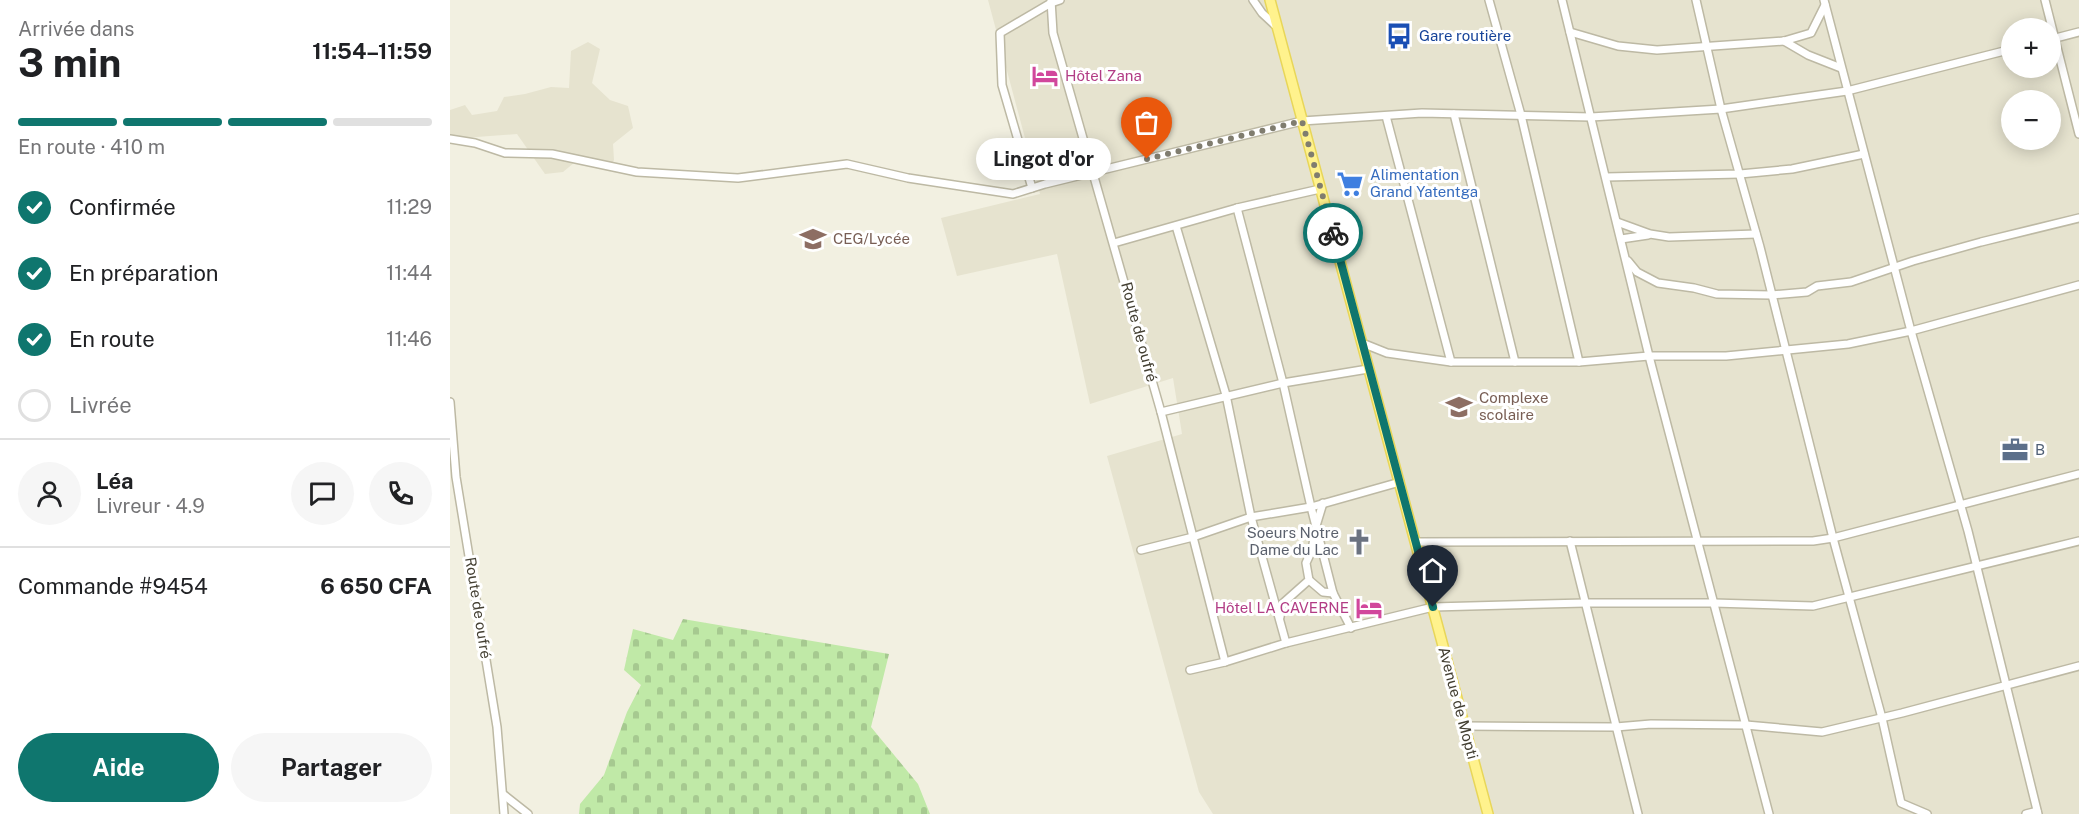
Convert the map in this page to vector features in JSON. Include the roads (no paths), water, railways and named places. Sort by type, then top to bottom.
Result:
[{"type":"main road","name":"Avenue de Mopti","points":[[1270,0],[1488,814]]},
{"type":"street","points":[[1032,188],[1002,85],[1000,33],[1051,1],[1060,0]]},
{"type":"street","points":[[1253,0],[1262,13],[1277,27]]},
{"type":"street","points":[[1489,0],[1521,115],[1579,362]]},
{"type":"street","points":[[1562,0],[1649,356],[1769,814]]},
{"type":"street","points":[[1696,0],[1721,109],[1756,234],[1833,538],[1882,718],[1901,803],[1927,814]]},
{"type":"street","points":[[2045,0],[2049,18]]},
{"type":"street","name":"Route de oufré","points":[[1051,1],[1053,33],[1161,412],[1225,663]]},
{"type":"street","points":[[1570,32],[1618,46],[1657,50],[1784,41],[1811,33],[1825,2]]},
{"type":"street","points":[[1825,2],[1840,68],[1977,566],[2007,684],[2038,813],[2026,814]]},
{"type":"street","points":[[2061,36],[2079,33]]},
{"type":"street","points":[[1784,41],[1808,55],[1840,68]]},
{"type":"street","points":[[450,139],[475,143],[505,153],[552,154],[637,172],[738,178],[847,164],[908,178],[1013,194],[1302,121],[1454,114],[1591,117],[1721,109],[1847,91],[2001,52]]},
{"type":"street","points":[[2061,68],[2079,134]]},
{"type":"street","points":[[1454,114],[1515,362]]},
{"type":"street","points":[[1386,116],[1451,362]]},
{"type":"street","points":[[1606,177],[1740,174],[1792,169],[1864,154]]},
{"type":"street","points":[[1114,243],[1237,208],[1320,189]]},
{"type":"street","points":[[1237,208],[1283,382],[1333,592],[1351,628]]},
{"type":"street","points":[[1626,258],[1637,272],[1658,283],[1717,294],[1754,296],[1807,292],[1817,286],[1851,282],[1981,242],[2079,218]]},
{"type":"street","points":[[1617,222],[1650,234],[1669,237],[1756,234]]},
{"type":"street","points":[[1176,226],[1226,395],[1251,517],[1286,643]]},
{"type":"street","points":[[1621,239],[1650,234]]},
{"type":"street","points":[[1362,343],[1388,353],[1451,362],[1579,362],[1649,356],[1726,356],[1848,344],[1911,331],[2079,285]]},
{"type":"street","points":[[1161,412],[1283,382],[1368,369]]},
{"type":"street","name":"Route de oufré","points":[[450,402],[456,477],[497,727],[504,814]]},
{"type":"street","points":[[1416,542],[1813,542],[2079,474]]},
{"type":"street","points":[[1141,550],[1192,537],[1251,517],[1311,507],[1400,482]]},
{"type":"street","points":[[1323,504],[1312,550],[1306,563],[1309,580],[1323,592],[1333,592]]},
{"type":"street","points":[[1190,670],[1225,663],[1286,643],[1433,607],[1585,603],[1813,606],[2079,540]]},
{"type":"street","points":[[1570,541],[1638,814]]},
{"type":"street","points":[[1280,620],[1282,604],[1309,580]]},
{"type":"street","points":[[1464,726],[1746,725],[1822,732],[2079,666]]},
{"type":"street","points":[[504,795],[528,814]]},
{"type":"place","name":"Gare routière","points":[[1399,36]]},
{"type":"place","name":"Hôtel Zana","points":[[1045,76]]},
{"type":"place","name":"Lingot d'or","points":[[1147,159]]},
{"type":"place","name":"Alimentation Grand Yatentga","points":[[1350,184]]},
{"type":"place","name":"CEG/Lycée","points":[[813,239]]},
{"type":"place","name":"Complexe scolaire","points":[[1459,407]]},
{"type":"place","name":"B","points":[[2015,450]]},
{"type":"place","name":"Soeurs Notre Dame du Lac","points":[[1359,542]]},
{"type":"place","name":"Hôtel LA CAVERNE","points":[[1369,608]]}]
